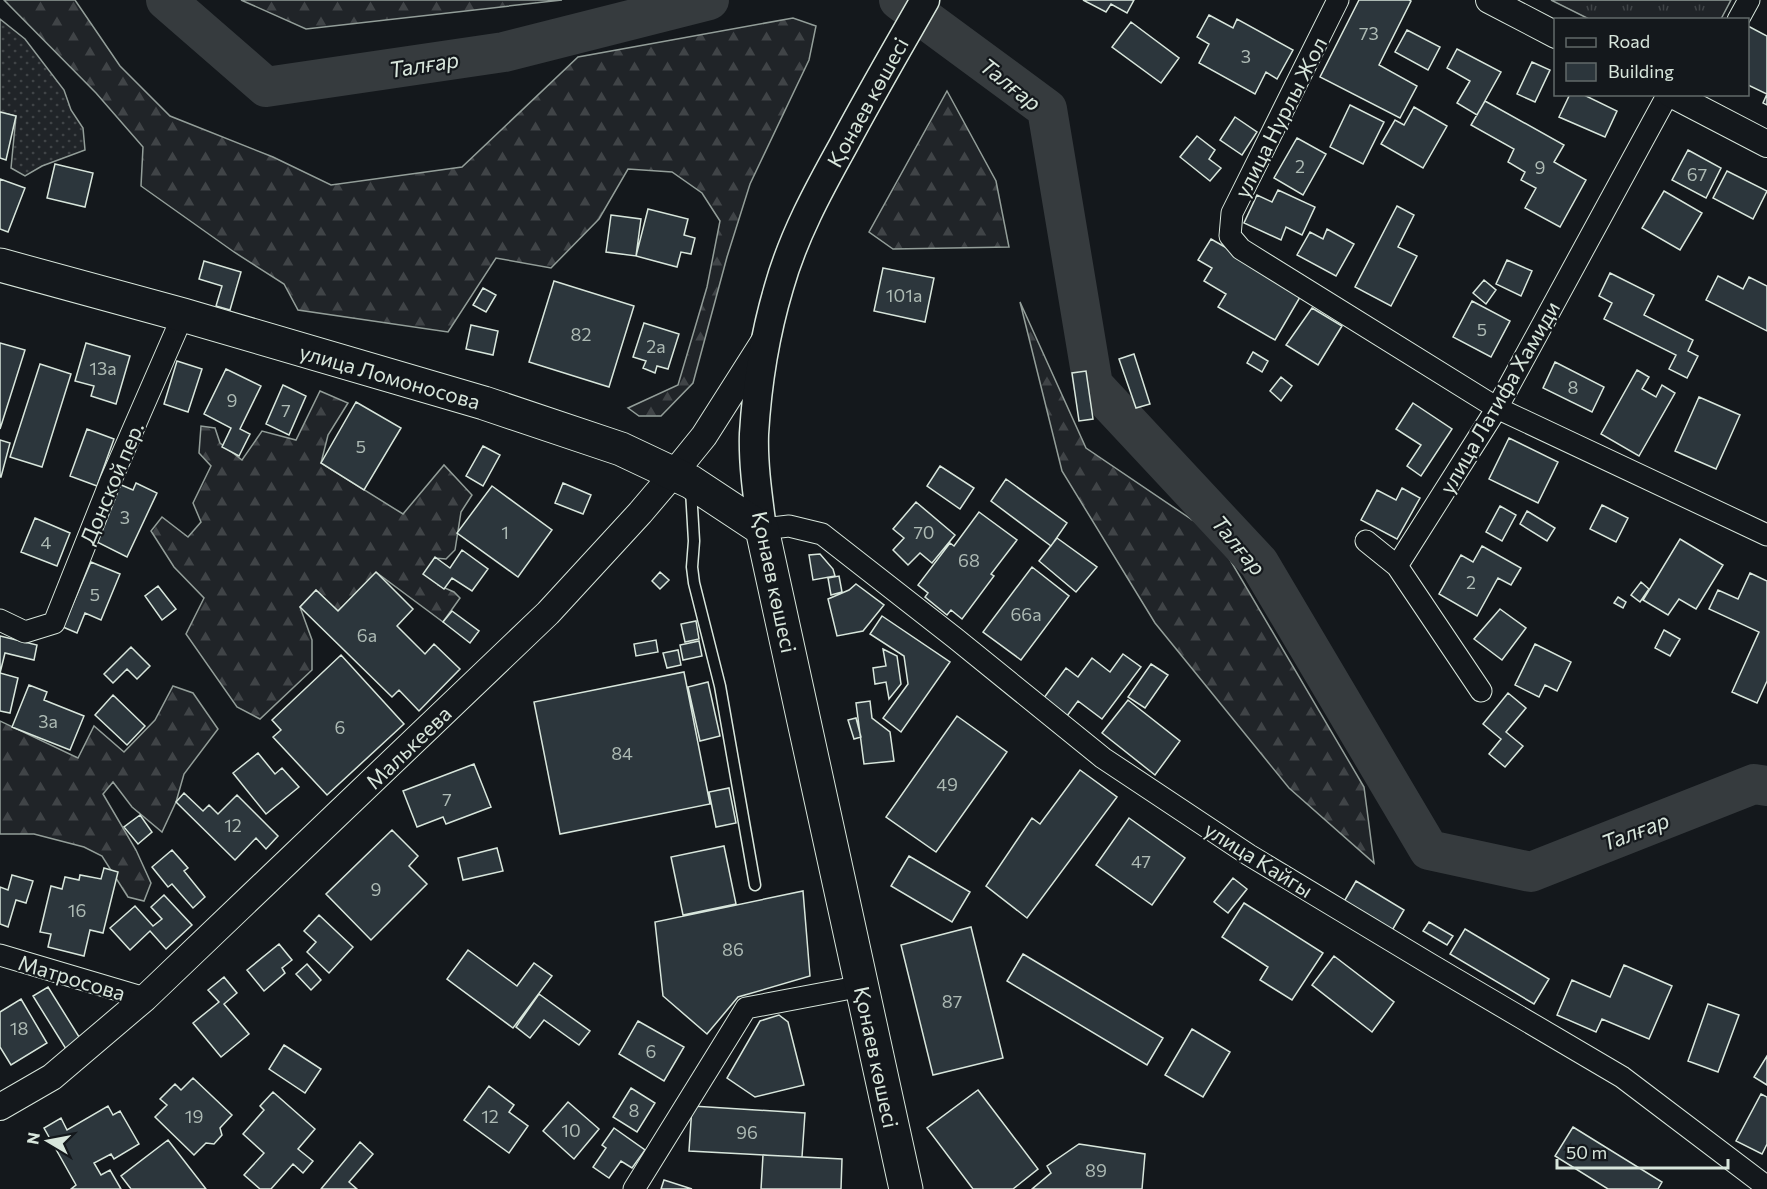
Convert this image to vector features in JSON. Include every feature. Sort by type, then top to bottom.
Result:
[{"type":"main road","name":"Қонаев көшесі","points":[[906,1189],[762,529],[757,492],[754,435],[766,338],[780,285],[797,236],[816,194],[925,0]]},
{"type":"main road","name":"улица Ломоносова","points":[[0,265],[183,315],[484,403],[621,449],[682,478],[762,529]]},
{"type":"street","name":"улица Нурлы Жол","points":[[1338,0],[1232,213],[1230,236],[1241,249],[1497,408]]},
{"type":"street","points":[[1489,0],[1554,33]]},
{"type":"street","points":[[1739,18],[1749,0]]},
{"type":"street","points":[[1683,97],[1767,144]]},
{"type":"street","name":"улица Латифа Хамиди","points":[[1397,566],[1497,408],[1683,97]]},
{"type":"street","name":"Донской пер.","points":[[0,620],[25,632],[54,623],[111,480],[183,315]]},
{"type":"street","name":"Малькеева","points":[[0,1107],[52,1077],[145,998],[548,613],[640,513],[682,478],[704,436],[766,338]]},
{"type":"street","points":[[1497,408],[1767,535]]},
{"type":"street","name":"улица Кайгы","points":[[762,529],[789,526],[822,534],[1103,758],[1250,855],[1622,1077],[1767,1187]]},
{"type":"street","points":[[1366,541],[1397,566],[1480,691]]},
{"type":"street","name":"Матросова","points":[[0,955],[145,998]]},
{"type":"street","points":[[634,1189],[746,1008],[861,986]]},
{"type":"lane","points":[[682,478],[694,541],[692,567],[694,583],[720,686],[755,885]]},
{"type":"green space","points":[[4,0],[75,0],[120,66],[170,116],[273,157],[331,185],[462,167],[578,57],[793,18],[816,26],[809,60],[750,184],[727,257],[693,383],[661,416],[639,416],[628,408],[678,385],[707,287],[720,221],[702,193],[672,172],[628,169],[599,219],[551,268],[496,258],[448,332],[298,310],[284,284],[234,252],[141,186],[143,147],[96,93]]},
{"type":"green space","points":[[241,0],[562,0],[306,29]]},
{"type":"green space","points":[[1551,0],[1731,0],[1722,18],[1587,18]]},
{"type":"green space","points":[[0,19],[25,39],[64,90],[71,110],[83,128],[85,150],[42,166],[25,176],[11,168],[16,116],[0,112]]},
{"type":"green space","points":[[947,91],[996,181],[1009,247],[893,249],[869,232]]},
{"type":"green space","points":[[1020,302],[1086,448],[1216,536],[1364,787],[1374,863],[1289,788],[1155,623],[1062,471]]},
{"type":"green space","points":[[320,391],[348,403],[328,435],[321,463],[403,514],[444,465],[472,495],[461,512],[455,550],[446,559],[435,558],[438,585],[454,592],[460,598],[443,622],[377,573],[338,611],[316,590],[300,607],[312,640],[312,670],[260,719],[237,707],[186,634],[204,598],[174,567],[151,531],[162,517],[188,537],[201,522],[193,503],[211,466],[199,453],[201,426],[215,428],[220,443],[242,460],[262,431],[296,440]]},
{"type":"green space","points":[[173,686],[193,693],[218,729],[184,774],[176,802],[162,832],[132,807],[113,782],[103,794],[136,850],[151,883],[144,901],[128,897],[102,856],[84,847],[34,834],[0,834],[0,721],[78,758],[94,726],[124,752],[155,720]]},
{"type":"building","points":[[1083,0],[1134,0],[1127,13],[1111,4],[1106,12]]},
{"type":"building","points":[[1359,0],[1411,1],[1379,65],[1417,86],[1400,118],[1320,77]]},
{"type":"building","points":[[1209,15],[1233,28],[1237,19],[1293,50],[1277,79],[1266,72],[1255,94],[1199,63],[1209,44],[1197,37]]},
{"type":"building","points":[[1131,22],[1179,58],[1161,83],[1112,47]]},
{"type":"building","points":[[1749,27],[1767,36],[1767,94],[1749,85]]},
{"type":"building","points":[[1407,30],[1440,47],[1428,70],[1395,52]]},
{"type":"building","points":[[1457,49],[1501,72],[1477,115],[1457,103],[1470,81],[1447,68]]},
{"type":"building","points":[[1532,62],[1550,70],[1535,102],[1517,94]]},
{"type":"building","points":[[1569,96],[1586,96],[1617,111],[1605,137],[1559,117]]},
{"type":"building","points":[[1485,101],[1564,145],[1554,162],[1586,180],[1560,227],[1525,208],[1536,188],[1521,180],[1525,172],[1508,162],[1514,149],[1471,125]]},
{"type":"building","points":[[1350,105],[1384,122],[1363,164],[1330,147]]},
{"type":"building","points":[[1414,107],[1447,126],[1423,168],[1381,144],[1395,120],[1404,125]]},
{"type":"building","points":[[0,112],[16,116],[6,160],[0,158]]},
{"type":"building","points":[[1235,117],[1257,132],[1242,155],[1220,140]]},
{"type":"building","points":[[1197,136],[1215,150],[1209,159],[1221,168],[1210,181],[1180,157]]},
{"type":"building","points":[[1297,138],[1326,154],[1303,195],[1274,178]]},
{"type":"building","points":[[1688,150],[1721,168],[1706,198],[1672,180]]},
{"type":"building","points":[[55,164],[93,173],[85,207],[47,198]]},
{"type":"building","points":[[1727,171],[1767,191],[1753,219],[1713,198]]},
{"type":"building","points":[[0,179],[25,188],[8,232],[0,229]]},
{"type":"building","points":[[1278,190],[1315,207],[1302,235],[1286,227],[1281,240],[1244,223],[1257,195],[1272,202]]},
{"type":"building","points":[[1664,191],[1702,213],[1680,250],[1642,228]]},
{"type":"building","points":[[1397,206],[1414,215],[1398,247],[1417,256],[1391,306],[1355,287]]},
{"type":"building","points":[[648,209],[688,219],[684,235],[695,238],[691,254],[681,252],[677,267],[636,256]]},
{"type":"building","points":[[611,215],[641,219],[636,256],[606,252]]},
{"type":"building","points":[[1327,229],[1354,244],[1336,276],[1297,255],[1310,232],[1323,239]]},
{"type":"building","points":[[1211,239],[1303,292],[1275,340],[1218,307],[1226,294],[1204,281],[1212,268],[1198,260]]},
{"type":"building","points":[[1507,260],[1532,271],[1521,296],[1496,284]]},
{"type":"building","points":[[204,261],[241,272],[230,310],[216,306],[222,286],[199,279]]},
{"type":"building","points":[[883,268],[934,278],[925,322],[874,311]]},
{"type":"building","points":[[1610,273],[1654,295],[1644,315],[1693,340],[1688,351],[1698,356],[1687,378],[1669,369],[1676,355],[1604,319],[1612,303],[1599,296]]},
{"type":"building","points":[[1718,276],[1743,289],[1749,277],[1767,286],[1767,331],[1706,300]]},
{"type":"building","points":[[1484,280],[1496,290],[1486,304],[1473,293]]},
{"type":"building","points":[[554,281],[634,306],[609,387],[529,362]]},
{"type":"building","points":[[483,288],[496,295],[486,312],[473,305]]},
{"type":"building","points":[[1472,301],[1510,321],[1491,357],[1453,337]]},
{"type":"building","points":[[1312,308],[1342,326],[1318,365],[1286,345]]},
{"type":"building","points":[[644,323],[679,334],[668,369],[657,366],[655,373],[643,368],[646,361],[633,357]]},
{"type":"building","points":[[471,325],[498,331],[493,355],[466,349]]},
{"type":"building","points":[[0,343],[25,350],[0,429]]},
{"type":"building","points":[[86,343],[130,356],[116,404],[91,396],[94,386],[75,381]]},
{"type":"building","points":[[1253,352],[1268,361],[1262,372],[1247,363]]},
{"type":"building","points":[[1134,354],[1150,404],[1136,408],[1119,359]]},
{"type":"building","points":[[177,361],[202,369],[188,412],[164,404]]},
{"type":"building","points":[[1555,362],[1604,387],[1592,412],[1543,388]]},
{"type":"building","points":[[40,364],[71,374],[42,467],[10,457]]},
{"type":"building","points":[[226,369],[261,386],[240,429],[250,434],[239,456],[222,447],[231,428],[204,414]]},
{"type":"building","points":[[1637,370],[1649,377],[1642,389],[1656,397],[1662,385],[1675,393],[1639,456],[1601,434]]},
{"type":"building","points":[[1086,371],[1093,419],[1079,421],[1072,373]]},
{"type":"building","points":[[1281,377],[1292,386],[1281,401],[1270,391]]},
{"type":"building","points":[[283,385],[306,396],[289,435],[266,424]]},
{"type":"building","points":[[1699,397],[1740,415],[1716,469],[1675,451]]},
{"type":"building","points":[[356,402],[401,428],[364,490],[321,463]]},
{"type":"building","points":[[1413,403],[1452,429],[1421,476],[1407,466],[1421,445],[1396,429]]},
{"type":"building","points":[[87,429],[114,439],[97,486],[70,476]]},
{"type":"building","points":[[1509,438],[1558,462],[1538,503],[1489,479]]},
{"type":"building","points":[[0,440],[10,443],[1,477],[0,477]]},
{"type":"building","points":[[483,446],[500,455],[483,486],[466,476]]},
{"type":"building","points":[[940,466],[974,488],[960,509],[927,486]]},
{"type":"building","points":[[1006,479],[1067,523],[1051,546],[991,501]]},
{"type":"building","points":[[136,483],[157,493],[127,557],[93,540],[119,484],[133,490]]},
{"type":"building","points":[[563,483],[591,495],[583,514],[555,503]]},
{"type":"building","points":[[492,486],[552,530],[518,577],[457,533]]},
{"type":"building","points":[[1402,488],[1420,498],[1397,539],[1361,520],[1377,490],[1396,500]]},
{"type":"building","points":[[916,502],[955,535],[932,563],[920,553],[908,565],[893,550],[904,538],[893,529]]},
{"type":"building","points":[[1602,505],[1628,518],[1616,542],[1590,529]]},
{"type":"building","points":[[1500,506],[1516,515],[1502,541],[1486,532]]},
{"type":"building","points":[[1527,511],[1555,528],[1547,541],[1520,524]]},
{"type":"building","points":[[979,512],[1017,540],[991,574],[994,576],[962,619],[951,610],[947,615],[925,597],[928,593],[918,585],[950,543],[954,546]]},
{"type":"building","points":[[35,518],[70,533],[57,566],[21,552]]},
{"type":"building","points":[[1057,538],[1097,567],[1076,592],[1039,561]]},
{"type":"building","points":[[1680,539],[1723,565],[1696,609],[1679,599],[1668,615],[1643,600]]},
{"type":"building","points":[[1482,546],[1521,568],[1511,585],[1498,578],[1477,616],[1439,594],[1461,555],[1473,562]]},
{"type":"building","points":[[462,550],[488,569],[472,591],[452,578],[444,589],[423,574],[435,557],[450,568]]},
{"type":"building","points":[[820,554],[833,569],[835,576],[813,580],[809,555]]},
{"type":"building","points":[[91,562],[120,574],[101,620],[85,613],[77,633],[63,627]]},
{"type":"building","points":[[1032,567],[1069,596],[1021,660],[983,632]]},
{"type":"building","points":[[376,572],[413,609],[397,626],[425,654],[434,644],[460,669],[419,711],[399,690],[392,697],[300,607],[316,590],[338,611]]},
{"type":"building","points":[[660,572],[669,580],[660,589],[652,581]]},
{"type":"building","points":[[1750,573],[1767,581],[1767,681],[1757,703],[1732,692],[1759,632],[1709,609],[1718,590],[1738,599]]},
{"type":"building","points":[[839,576],[842,592],[831,595],[828,578]]},
{"type":"building","points":[[1641,582],[1649,589],[1640,602],[1631,595]]},
{"type":"building","points":[[856,584],[884,605],[863,631],[837,636],[828,599],[849,590]]},
{"type":"building","points":[[158,586],[176,609],[162,620],[145,596]]},
{"type":"building","points":[[1618,597],[1626,602],[1623,608],[1614,603]]},
{"type":"building","points":[[1500,609],[1526,628],[1502,660],[1474,639]]},
{"type":"building","points":[[452,611],[479,631],[470,643],[443,622]]},
{"type":"building","points":[[882,616],[950,662],[901,732],[883,718],[908,684],[904,656],[870,634]]},
{"type":"building","points":[[696,621],[699,639],[685,642],[681,624]]},
{"type":"building","points":[[1664,630],[1680,639],[1670,656],[1655,648]]},
{"type":"building","points":[[0,636],[37,645],[34,660],[5,653],[0,673]]},
{"type":"building","points":[[656,640],[658,652],[636,656],[634,644]]},
{"type":"building","points":[[699,641],[702,656],[683,660],[680,645]]},
{"type":"building","points":[[1535,644],[1571,662],[1557,691],[1545,685],[1539,697],[1515,685]]},
{"type":"building","points":[[131,647],[150,666],[137,679],[127,669],[113,683],[104,674]]},
{"type":"building","points":[[883,649],[897,656],[901,684],[889,699],[886,682],[875,684],[873,668],[886,666]]},
{"type":"building","points":[[678,650],[681,665],[667,668],[663,653]]},
{"type":"building","points":[[1123,654],[1141,667],[1102,719],[1078,701],[1067,716],[1043,699],[1066,668],[1078,677],[1092,658],[1110,672]]},
{"type":"building","points":[[341,655],[404,724],[327,795],[273,737],[281,730],[272,720]]},
{"type":"building","points":[[1151,664],[1168,675],[1145,708],[1128,697]]},
{"type":"building","points":[[684,672],[710,804],[560,834],[534,702]]},
{"type":"building","points":[[0,673],[18,678],[10,713],[0,711]]},
{"type":"building","points":[[708,682],[720,736],[700,741],[688,687]]},
{"type":"building","points":[[29,685],[47,692],[44,700],[84,716],[70,750],[12,727]]},
{"type":"building","points":[[1508,693],[1526,708],[1506,732],[1523,746],[1505,767],[1489,754],[1501,739],[1483,724]]},
{"type":"building","points":[[113,695],[145,726],[127,745],[95,715]]},
{"type":"building","points":[[1128,700],[1180,741],[1155,775],[1102,733]]},
{"type":"building","points":[[870,701],[872,718],[890,732],[894,761],[864,764],[856,703]]},
{"type":"building","points":[[957,716],[1007,752],[936,852],[886,817]]},
{"type":"building","points":[[856,718],[861,737],[854,739],[848,720]]},
{"type":"building","points":[[258,753],[275,774],[282,768],[299,787],[266,814],[233,773]]},
{"type":"building","points":[[474,764],[491,807],[446,824],[443,817],[417,827],[403,791]]},
{"type":"building","points":[[1080,770],[1117,797],[1027,918],[986,886],[1032,818],[1040,824]]},
{"type":"building","points":[[729,788],[736,823],[716,827],[709,792]]},
{"type":"building","points":[[184,793],[203,811],[209,805],[218,814],[237,795],[278,836],[266,849],[256,838],[235,860],[176,802]]},
{"type":"building","points":[[140,815],[152,832],[138,844],[124,827]]},
{"type":"building","points":[[1129,818],[1185,858],[1152,905],[1096,865]]},
{"type":"building","points":[[392,830],[418,856],[409,866],[427,884],[371,940],[326,894]]},
{"type":"building","points":[[724,846],[736,904],[683,915],[671,857]]},
{"type":"building","points":[[497,848],[503,871],[463,880],[458,858]]},
{"type":"building","points":[[172,850],[188,868],[184,871],[205,897],[193,908],[172,884],[168,887],[152,867]]},
{"type":"building","points":[[909,856],[970,892],[952,922],[891,886]]},
{"type":"building","points":[[104,868],[118,872],[103,933],[90,930],[84,956],[48,947],[51,934],[40,932],[51,886],[62,889],[65,877],[79,880],[80,875],[101,879]]},
{"type":"building","points":[[12,875],[33,881],[26,903],[16,900],[8,927],[0,924],[0,887],[8,890]]},
{"type":"building","points":[[1233,878],[1247,889],[1228,913],[1214,902]]},
{"type":"building","points":[[1356,881],[1404,910],[1390,934],[1342,905]]},
{"type":"building","points":[[803,891],[810,976],[738,997],[707,1034],[663,996],[655,922]]},
{"type":"building","points":[[164,895],[192,925],[166,949],[150,931],[130,950],[110,928],[135,906],[153,926],[162,919],[151,907]]},
{"type":"building","points":[[1244,903],[1323,953],[1292,1000],[1260,980],[1268,967],[1222,937]]},
{"type":"building","points":[[319,915],[353,947],[329,973],[307,952],[316,942],[304,931]]},
{"type":"building","points":[[1429,922],[1453,936],[1447,945],[1423,931]]},
{"type":"building","points":[[971,927],[1003,1058],[933,1075],[901,945]]},
{"type":"building","points":[[1465,929],[1549,979],[1534,1004],[1450,954]]},
{"type":"building","points":[[279,944],[292,960],[282,968],[285,973],[264,991],[247,970]]},
{"type":"building","points":[[468,950],[517,986],[534,963],[552,976],[513,1028],[447,979]]},
{"type":"building","points":[[1023,954],[1163,1038],[1147,1065],[1007,981]]},
{"type":"building","points":[[1334,956],[1394,1002],[1372,1032],[1312,985]]},
{"type":"building","points":[[307,964],[321,980],[311,990],[296,974]]},
{"type":"building","points":[[1624,965],[1672,986],[1649,1039],[1602,1019],[1596,1032],[1557,1015],[1572,980],[1610,997]]},
{"type":"building","points":[[224,977],[237,993],[224,1004],[249,1034],[221,1057],[193,1023],[219,1002],[208,990]]},
{"type":"building","points":[[48,987],[81,1040],[66,1049],[33,996]]},
{"type":"building","points":[[539,994],[590,1031],[579,1045],[544,1020],[530,1038],[516,1027]]},
{"type":"building","points":[[21,999],[47,1043],[11,1065],[0,1047],[0,1012]]},
{"type":"building","points":[[1708,1004],[1739,1015],[1718,1072],[1688,1061]]},
{"type":"building","points":[[779,1015],[788,1022],[804,1085],[755,1097],[727,1078],[760,1021]]},
{"type":"building","points":[[638,1021],[684,1047],[664,1081],[619,1054]]},
{"type":"building","points":[[1192,1029],[1230,1052],[1203,1097],[1165,1075]]},
{"type":"building","points":[[284,1045],[321,1069],[305,1093],[269,1069]]},
{"type":"building","points":[[1767,1056],[1767,1085],[1754,1077]]},
{"type":"building","points":[[193,1078],[232,1115],[220,1128],[222,1135],[214,1144],[206,1143],[194,1155],[155,1117],[167,1105],[160,1099],[175,1084],[181,1090]]},
{"type":"building","points":[[489,1086],[514,1105],[509,1112],[528,1126],[509,1153],[464,1120]]},
{"type":"building","points":[[631,1088],[655,1103],[637,1132],[613,1117]]},
{"type":"building","points":[[978,1090],[1038,1169],[1013,1189],[973,1189],[927,1128]]},
{"type":"building","points":[[273,1092],[315,1129],[298,1149],[313,1161],[303,1173],[293,1164],[271,1189],[260,1189],[244,1175],[264,1153],[243,1134],[264,1110],[260,1106]]},
{"type":"building","points":[[1761,1094],[1767,1097],[1767,1144],[1762,1154],[1736,1141]]},
{"type":"building","points":[[568,1102],[599,1129],[574,1159],[543,1131]]},
{"type":"building","points":[[108,1106],[113,1115],[120,1111],[139,1144],[114,1159],[111,1154],[94,1163],[101,1175],[110,1170],[121,1189],[71,1189],[76,1185],[44,1128],[61,1118],[67,1130]]},
{"type":"building","points":[[692,1106],[805,1113],[802,1157],[689,1151]]},
{"type":"building","points":[[1573,1127],[1662,1182],[1658,1189],[1608,1189],[1555,1156]]},
{"type":"building","points":[[614,1128],[645,1150],[632,1168],[621,1161],[609,1178],[593,1167],[606,1148],[602,1145]]},
{"type":"building","points":[[168,1140],[206,1189],[131,1189],[121,1176]]},
{"type":"building","points":[[360,1142],[373,1154],[349,1182],[357,1189],[321,1189]]},
{"type":"building","points":[[1079,1144],[1145,1154],[1142,1189],[1032,1189],[1051,1173],[1047,1166]]},
{"type":"building","points":[[763,1155],[842,1159],[841,1189],[761,1189]]},
{"type":"building","points":[[664,1180],[692,1189],[661,1189]]},
{"type":"waterway","name":"Талғар","points":[[166,0],[266,87],[504,52],[709,0]]},
{"type":"waterway","name":"Талғар","points":[[899,0],[1047,109],[1093,385],[1259,563],[1429,850],[1531,872],[1754,784],[1767,786]]}]
